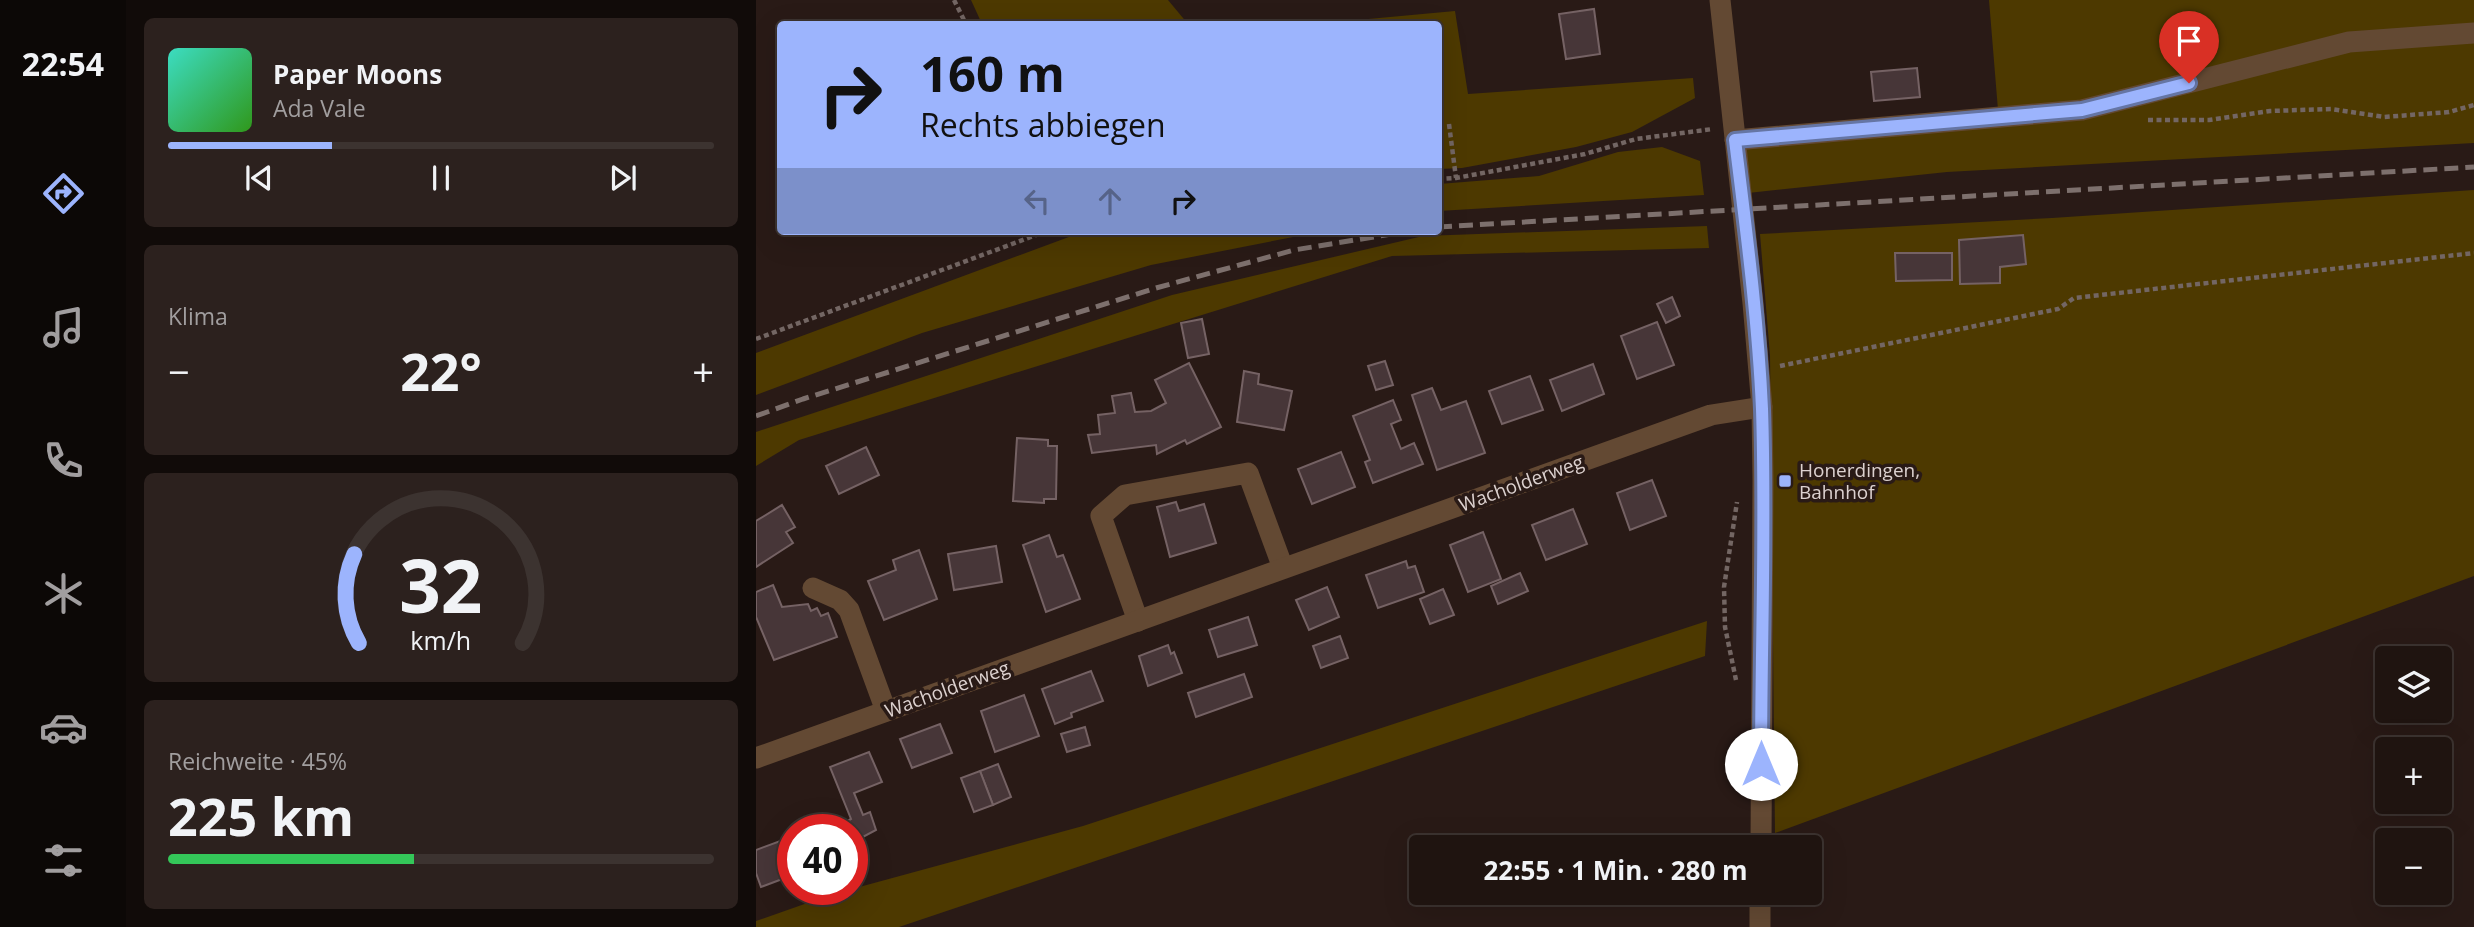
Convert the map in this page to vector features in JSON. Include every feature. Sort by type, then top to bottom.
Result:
[{"type":"street","points":[[1720,0],[1762,407],[1761,835]]},
{"type":"street","points":[[1735,134],[2082,110],[2349,41],[2474,33]]},
{"type":"street","name":"Wacholderweg","points":[[756,758],[1711,415],[1762,407]]},
{"type":"street","points":[[1138,621],[1101,516],[1125,495],[1248,473],[1283,568]]},
{"type":"street","points":[[813,588],[840,600],[849,610],[886,711]]},
{"type":"street","points":[[1760,905],[1760,927]]},
{"type":"path","points":[[954,0],[964,21]]},
{"type":"path","points":[[2136,120],[2210,120],[2270,111],[2331,109],[2384,117],[2449,112],[2474,105]]},
{"type":"path","points":[[1449,124],[1456,178]]},
{"type":"path","points":[[1442,179],[1585,155],[1636,139],[1735,134]]},
{"type":"path","points":[[756,340],[1036,235]]},
{"type":"path","points":[[1760,370],[2058,309],[2074,298],[2474,253]]},
{"type":"path","points":[[1737,684],[1725,627],[1724,587],[1738,496]]},
{"type":"shaded area","points":[[971,0],[1168,0],[1186,21],[981,21]]},
{"type":"shaded area","points":[[1989,0],[2474,0],[2474,143],[1947,172],[1748,193],[1744,135],[1998,110]]},
{"type":"shaded area","points":[[1455,11],[1468,94],[1693,78],[1695,98],[1632,132],[1576,147],[1462,168],[1442,169],[1442,21],[1347,21]]},
{"type":"shaded area","points":[[1662,147],[1700,161],[1704,195],[1442,211],[1442,184],[1539,176],[1618,152]]},
{"type":"shaded area","points":[[2474,190],[2474,576],[1775,833],[1770,356],[1760,234]]},
{"type":"shaded area","points":[[1707,226],[1709,248],[1392,256],[799,440],[756,466],[756,432],[1172,295],[1423,236]]},
{"type":"shaded area","points":[[1074,235],[1304,235],[1151,265],[922,333],[756,395],[756,353]]},
{"type":"shaded area","points":[[1707,621],[1705,656],[899,927],[756,927],[756,921],[802,905],[868,905],[868,885],[1083,826]]},
{"type":"building","points":[[1594,9],[1600,54],[1566,59],[1559,14]]},
{"type":"building","points":[[1917,68],[1920,97],[1874,101],[1871,72]]},
{"type":"building","points":[[2023,235],[2026,264],[2000,267],[2000,283],[1960,284],[1959,240]]},
{"type":"building","points":[[1895,253],[1952,253],[1952,280],[1896,281]]},
{"type":"building","points":[[1672,297],[1680,316],[1666,323],[1657,304]]},
{"type":"building","points":[[1202,319],[1209,354],[1188,358],[1181,323]]},
{"type":"building","points":[[1657,322],[1674,365],[1637,379],[1621,336]]},
{"type":"building","points":[[1385,361],[1393,385],[1376,390],[1368,366]]},
{"type":"building","points":[[1189,363],[1221,427],[1187,444],[1185,440],[1157,454],[1156,445],[1092,453],[1088,435],[1100,434],[1098,415],[1115,413],[1112,396],[1131,393],[1135,412],[1151,411],[1166,403],[1155,380]]},
{"type":"building","points":[[1593,364],[1604,394],[1562,411],[1550,380]]},
{"type":"building","points":[[1244,371],[1259,374],[1258,384],[1292,391],[1284,430],[1237,422]]},
{"type":"building","points":[[1530,376],[1543,410],[1502,424],[1489,391]]},
{"type":"building","points":[[1432,388],[1441,410],[1466,401],[1485,453],[1437,470],[1412,395]]},
{"type":"building","points":[[1393,400],[1401,420],[1391,424],[1401,449],[1414,443],[1423,464],[1373,483],[1365,462],[1370,460],[1353,416]]},
{"type":"building","points":[[1017,438],[1048,440],[1048,446],[1057,446],[1056,499],[1044,499],[1044,503],[1013,501]]},
{"type":"building","points":[[866,447],[879,475],[839,494],[826,466]]},
{"type":"building","points":[[1341,452],[1355,487],[1312,504],[1298,469]]},
{"type":"building","points":[[1652,480],[1666,516],[1630,530],[1617,493]]},
{"type":"building","points":[[1176,502],[1179,511],[1204,504],[1216,543],[1170,557],[1157,507]]},
{"type":"building","points":[[782,505],[795,527],[786,532],[793,543],[756,567],[756,521]]},
{"type":"building","points":[[1573,509],[1587,544],[1546,560],[1532,525]]},
{"type":"building","points":[[1483,532],[1501,579],[1468,592],[1450,545]]},
{"type":"building","points":[[1049,535],[1057,557],[1063,555],[1080,599],[1046,612],[1023,545]]},
{"type":"building","points":[[996,546],[1002,582],[954,590],[948,554]]},
{"type":"building","points":[[919,550],[937,599],[884,620],[868,581],[896,570],[893,560]]},
{"type":"building","points":[[1406,561],[1408,568],[1415,566],[1424,592],[1378,608],[1366,575]]},
{"type":"building","points":[[1520,573],[1528,591],[1498,604],[1491,586]]},
{"type":"building","points":[[773,585],[782,607],[808,604],[811,611],[817,608],[821,616],[828,613],[837,637],[774,660],[756,617],[756,592]]},
{"type":"building","points":[[1327,587],[1339,617],[1309,630],[1296,600]]},
{"type":"building","points":[[1443,589],[1454,615],[1430,624],[1420,599]]},
{"type":"building","points":[[1248,617],[1257,645],[1218,657],[1209,630]]},
{"type":"building","points":[[1340,636],[1348,658],[1321,668],[1313,646]]},
{"type":"building","points":[[1168,645],[1171,654],[1174,652],[1182,673],[1148,686],[1139,656]]},
{"type":"building","points":[[1091,671],[1103,701],[1071,713],[1072,717],[1055,724],[1042,689]]},
{"type":"building","points":[[1244,674],[1252,697],[1196,717],[1188,693]]},
{"type":"building","points":[[1024,695],[1039,736],[995,752],[981,711]]},
{"type":"building","points":[[940,724],[952,753],[912,768],[900,739]]},
{"type":"building","points":[[1085,727],[1090,745],[1067,752],[1061,734]]},
{"type":"building","points":[[869,752],[882,782],[854,793],[863,814],[849,814],[830,767]]},
{"type":"building","points":[[998,764],[1011,797],[993,805],[980,771]]},
{"type":"building","points":[[980,771],[993,805],[974,812],[961,778]]},
{"type":"building","points":[[870,812],[876,830],[868,834],[868,814],[865,814]]},
{"type":"building","points":[[777,842],[777,881],[761,887],[756,873],[756,850]]},
{"type":"railway","points":[[1442,227],[2474,167]]},
{"type":"railway","points":[[756,416],[1156,288],[1294,250],[1386,235]]},
{"type":"place","name":"Honerdingen, Bahnhof","points":[[1785,481]]},
{"type":"route","points":[[1761,764],[1762,407],[1735,140],[2082,110],[2189,83]]}]
